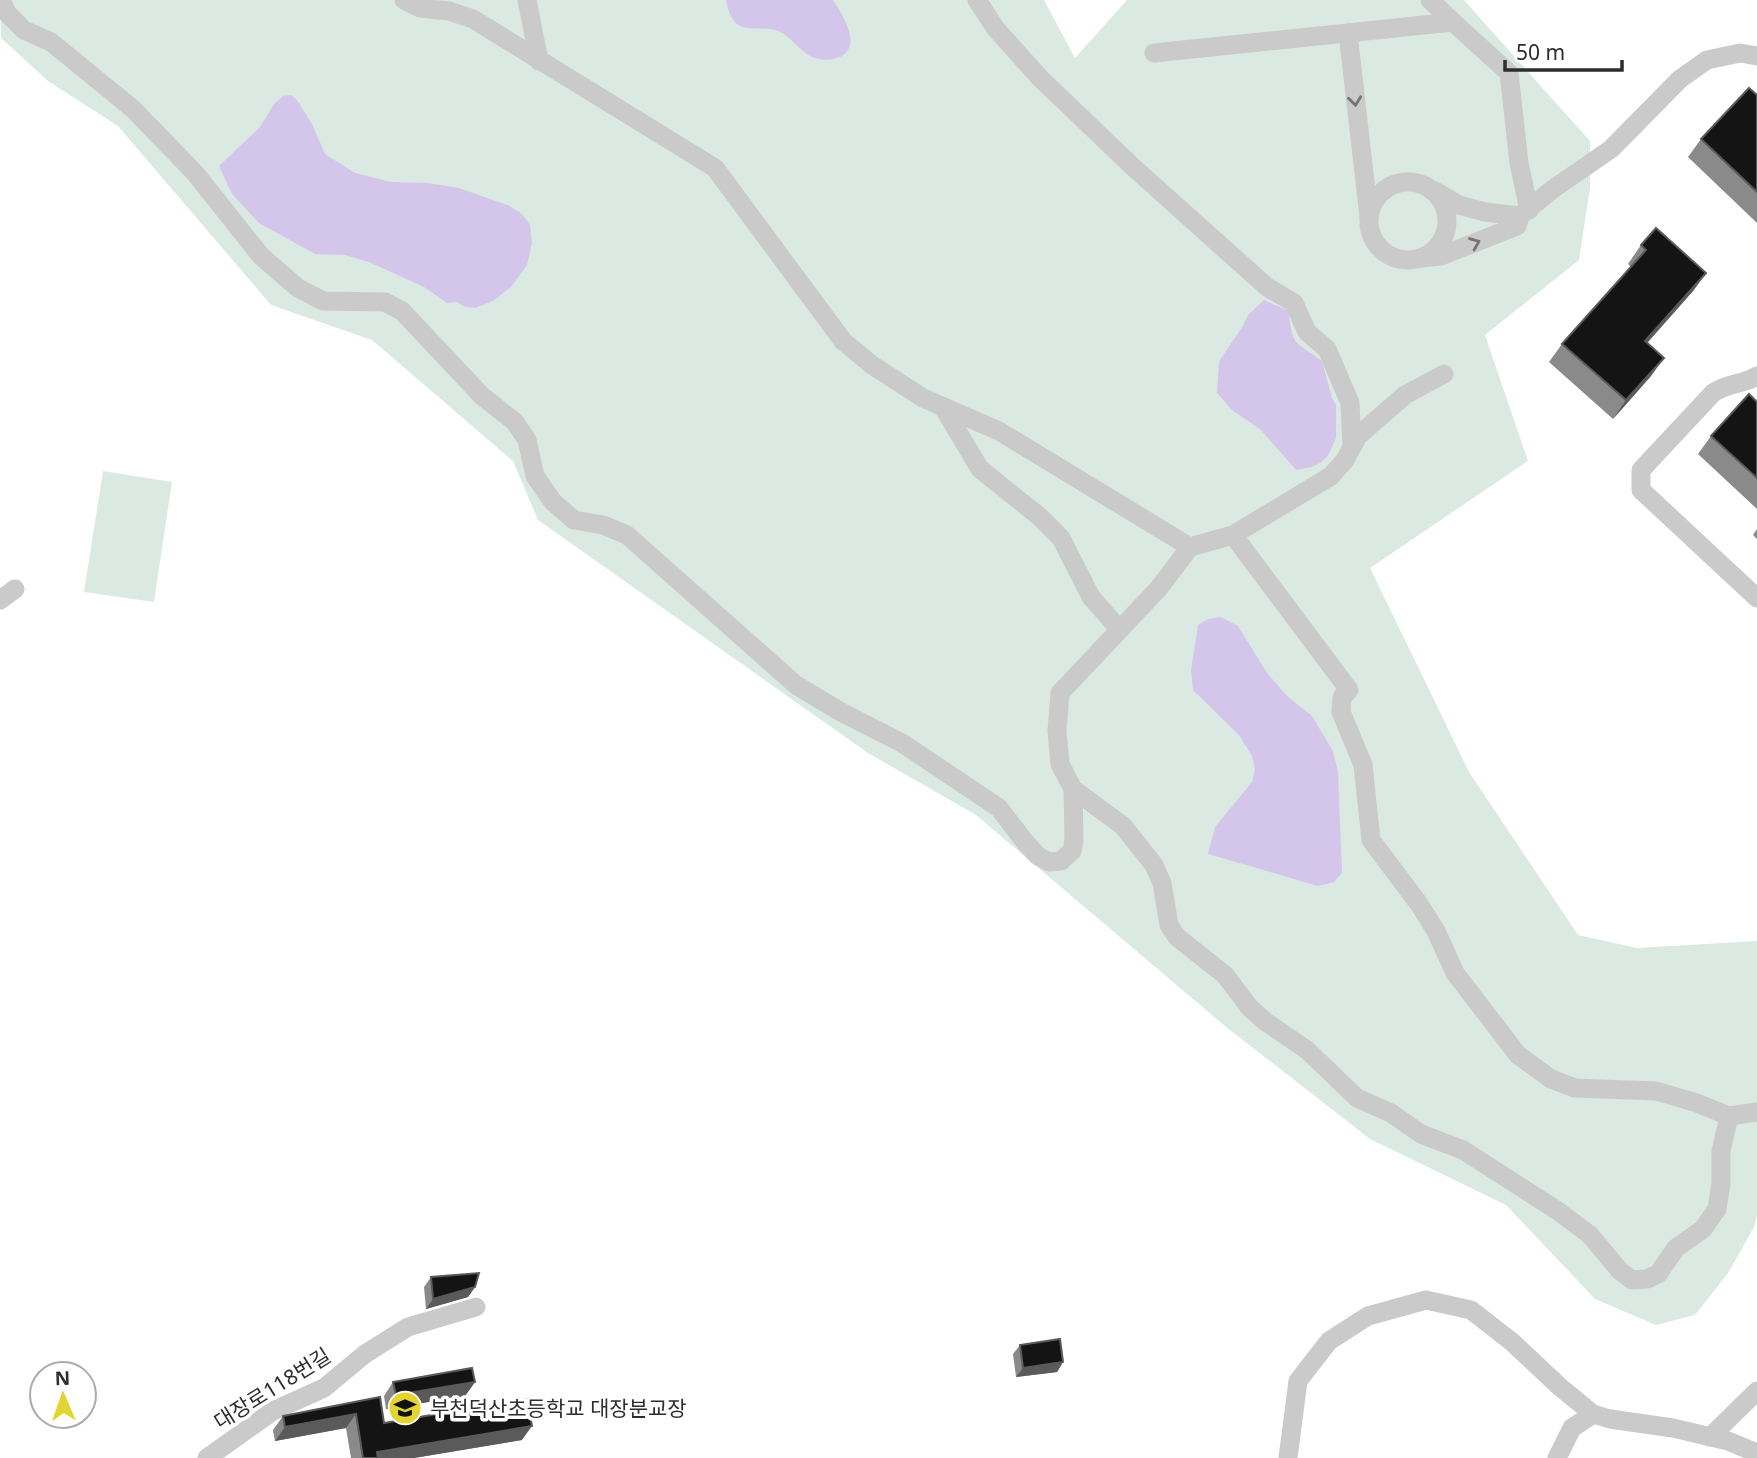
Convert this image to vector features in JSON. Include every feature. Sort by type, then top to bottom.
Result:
[{"type":"street","points":[[1,0],[7,13],[24,30],[51,42],[133,109],[195,173],[261,257],[298,288],[323,301],[385,302],[402,311],[482,396],[515,422],[527,440],[535,476],[552,502],[574,520],[604,525],[627,535],[796,685],[902,743],[999,808],[1025,842],[1048,862],[1060,861],[1072,851],[1073,789]]},
{"type":"street","points":[[404,0],[420,8],[449,11],[473,19],[715,168],[843,341],[872,365],[923,398],[999,431],[1190,547]]},
{"type":"street","points":[[527,0],[539,61]]},
{"type":"street","points":[[976,0],[996,29],[1049,87],[1133,167],[1267,287],[1294,303],[1307,332],[1328,349],[1350,402],[1352,447]]},
{"type":"street","points":[[1430,0],[1509,73],[1524,213]]},
{"type":"street","points":[[1154,53],[1454,22]]},
{"type":"street","points":[[1348,33],[1370,231],[1385,253],[1396,259],[1409,260],[1441,256],[1517,226],[1524,213],[1553,189],[1611,149],[1680,79],[1707,60],[1740,52],[1757,56]]},
{"type":"street","points":[[1369,218],[1380,194],[1391,186],[1403,183],[1417,183],[1459,205],[1485,212],[1524,213]]},
{"type":"street","points":[[1421,258],[1433,252],[1446,232],[1445,206],[1428,188]]},
{"type":"street","points":[[1444,374],[1405,395],[1358,436],[1345,460],[1331,476],[1233,535],[1190,547],[1159,588],[1060,692],[1057,731],[1060,764],[1073,789],[1123,826],[1154,866],[1162,883],[1170,925],[1177,937],[1224,975],[1250,1008],[1307,1050],[1357,1098],[1391,1113],[1421,1134],[1464,1150],[1558,1211],[1590,1235],[1620,1271],[1632,1280],[1647,1279],[1658,1274],[1676,1248],[1703,1229],[1717,1209],[1721,1183],[1721,1151],[1729,1116]]},
{"type":"street","points":[[1757,376],[1749,381],[1724,386],[1713,394],[1641,470],[1639,479],[1641,490],[1757,598]]},
{"type":"street","points":[[943,407],[980,469],[1040,517],[1061,538],[1091,597],[1119,628]]},
{"type":"street","points":[[1233,535],[1349,690],[1342,697],[1341,712],[1363,765],[1371,840],[1419,904],[1436,931],[1455,973],[1518,1055],[1551,1079],[1575,1088],[1656,1091],[1729,1116],[1757,1112]]},
{"type":"street","points":[[1287,1458],[1298,1381],[1329,1341],[1368,1316],[1426,1300],[1471,1310],[1512,1342],[1593,1414],[1728,1441],[1757,1453]]},
{"type":"street","name":"대장로118번길","points":[[207,1458],[273,1411],[324,1388],[365,1354],[408,1327],[476,1307]]},
{"type":"street","points":[[1710,1437],[1757,1391]]},
{"type":"street","points":[[1557,1458],[1572,1428],[1593,1414]]},
{"type":"shaded area","points":[[0,0],[1044,0],[1075,58],[1127,0],[1464,0],[1590,141],[1590,188],[1579,260],[1485,335],[1528,461],[1370,568],[1469,772],[1578,935],[1637,948],[1757,941],[1757,1215],[1754,1227],[1728,1273],[1695,1315],[1656,1325],[1595,1299],[1506,1205],[1370,1139],[1225,1026],[976,815],[868,753],[538,520],[513,461],[372,340],[271,305],[118,126],[48,81],[1,38]]},
{"type":"shaded area","points":[[726,0],[833,0],[848,29],[850,45],[847,52],[840,57],[827,60],[814,58],[775,30],[742,27],[730,14]]},
{"type":"shaded area","points":[[291,95],[312,124],[325,154],[355,173],[391,182],[428,183],[459,188],[510,206],[522,214],[530,225],[532,243],[527,265],[511,287],[493,301],[475,308],[465,307],[457,302],[447,303],[424,287],[369,262],[345,255],[315,254],[259,223],[232,194],[219,166],[260,127],[274,104],[283,96]]},
{"type":"shaded area","points":[[1264,300],[1289,311],[1294,338],[1322,361],[1336,405],[1336,438],[1328,456],[1312,467],[1296,470],[1260,429],[1232,410],[1217,393],[1219,361],[1248,315]]},
{"type":"shaded area","points":[[103,471],[172,482],[154,602],[84,592]]},
{"type":"shaded area","points":[[1221,617],[1238,626],[1267,673],[1287,696],[1312,716],[1333,751],[1338,772],[1342,873],[1334,882],[1318,886],[1208,854],[1215,827],[1252,782],[1255,769],[1252,756],[1239,735],[1193,690],[1191,670],[1198,625],[1208,619]]},
{"type":"building","points":[[1749,88],[1757,95],[1757,192],[1701,139]]},
{"type":"building","points":[[1656,228],[1706,273],[1645,341],[1664,358],[1626,400],[1562,344],[1646,250],[1641,245]]},
{"type":"building","points":[[1749,394],[1757,402],[1757,478],[1711,436]]},
{"type":"building","points":[[479,1273],[475,1287],[433,1299],[431,1277]]},
{"type":"building","points":[[1060,1339],[1063,1362],[1023,1368],[1020,1345]]},
{"type":"building","points":[[472,1368],[475,1382],[396,1395],[393,1382]]},
{"type":"building","points":[[380,1397],[384,1423],[527,1399],[532,1426],[377,1452],[378,1458],[363,1458],[356,1414],[285,1427],[283,1416]]},
{"type":"place","name":"부천덕산초등학교 대장분교장","points":[[405,1408]]}]
